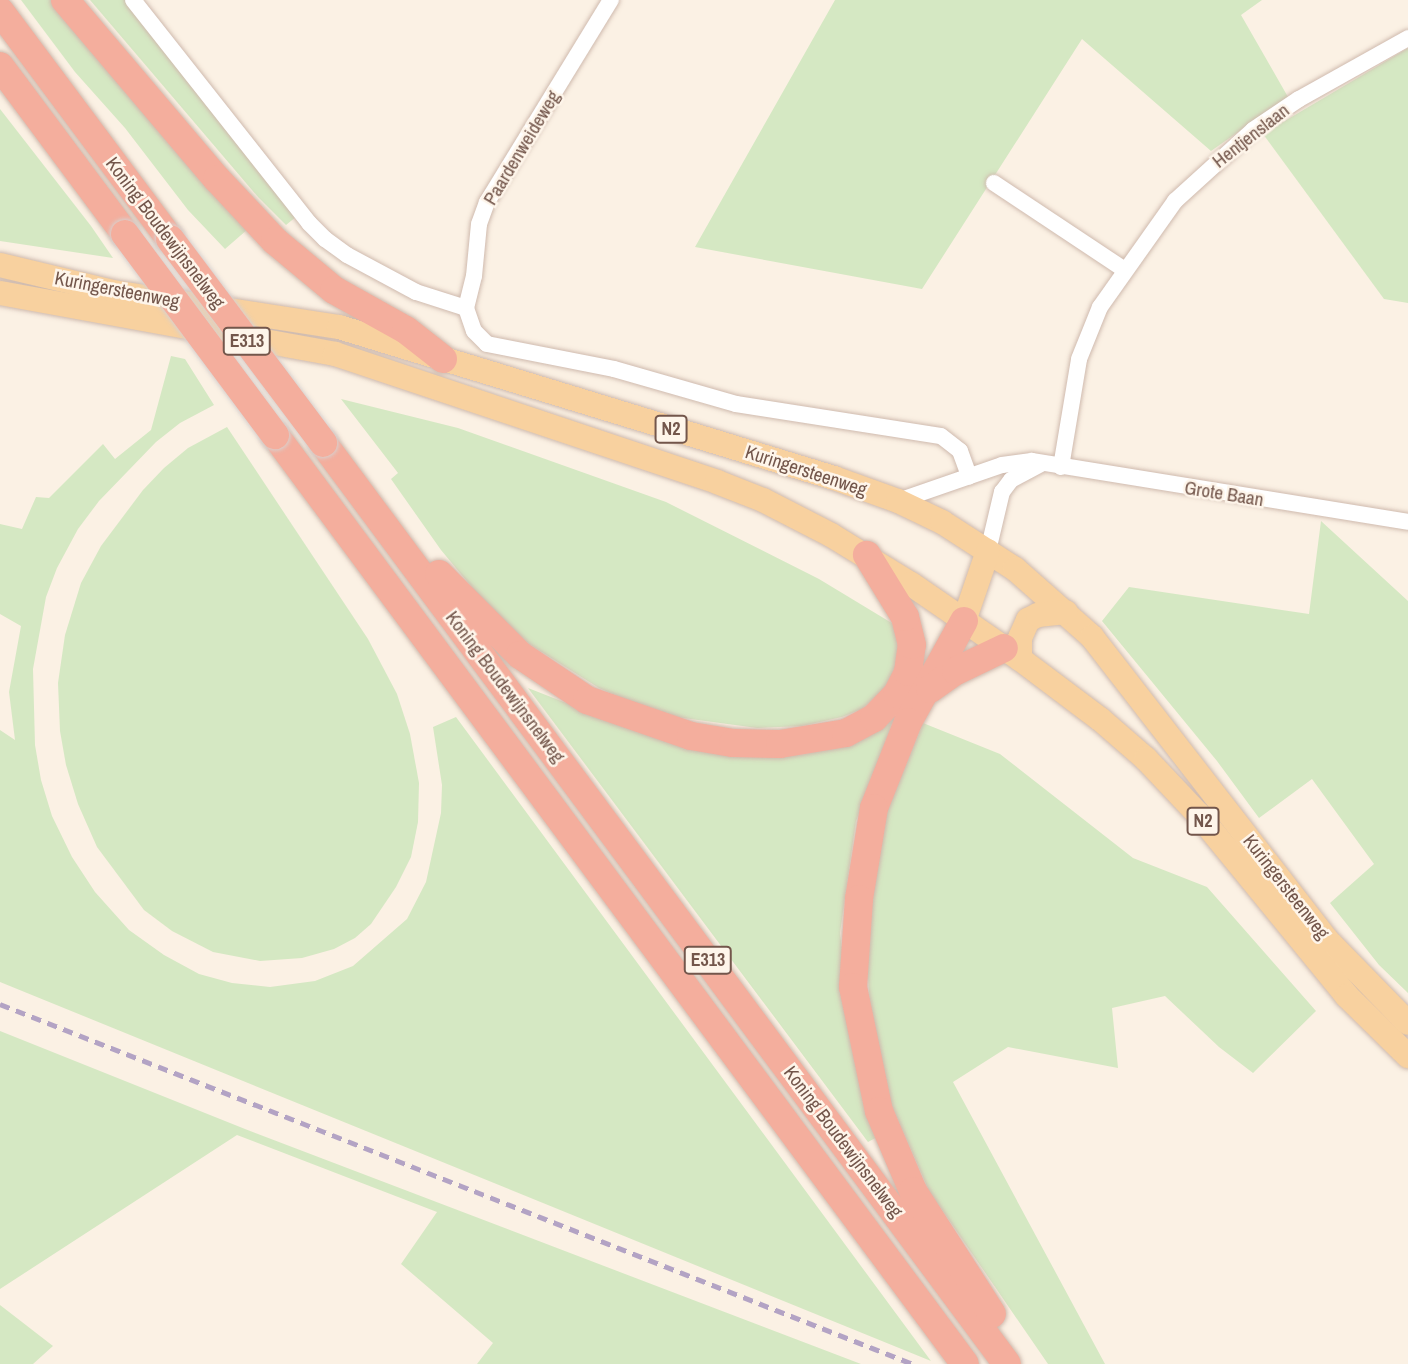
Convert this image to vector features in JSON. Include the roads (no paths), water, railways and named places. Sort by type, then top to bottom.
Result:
[{"type":"highway","points":[[65,0],[217,179],[275,242],[334,290],[406,330],[443,359]]},
{"type":"highway","name":"Koning Boudewijnsnelweg","points":[[0,11],[1006,1362]]},
{"type":"highway","name":"Koning Boudewijnsnelweg","points":[[0,66],[965,1364]]},
{"type":"highway","points":[[411,560],[444,576],[479,616],[520,654],[587,700],[691,736],[733,743],[780,744],[846,733],[874,718],[897,694],[908,672],[912,645],[905,617],[867,555]]},
{"type":"highway","points":[[964,621],[908,722],[874,808],[859,899],[853,987],[879,1111],[913,1191],[998,1324],[1006,1362]]},
{"type":"highway","points":[[925,693],[956,671],[1012,654]]},
{"type":"main road","name":"Kuringersteenweg","points":[[0,265],[113,292],[339,327],[898,501],[988,551],[1015,569],[1066,612],[1120,671],[1326,939],[1408,1023]]},
{"type":"main road","name":"Kuringersteenweg","points":[[0,293],[335,354],[717,482],[763,500],[867,555],[1012,654],[1100,719],[1146,759],[1198,814],[1347,996],[1408,1056]]},
{"type":"main road","points":[[964,621],[988,551]]},
{"type":"main road","points":[[1012,654],[1028,620],[1038,615],[1066,612]]},
{"type":"street","points":[[133,0],[309,223],[325,239],[347,255],[416,292],[466,308],[474,331],[487,344],[614,369],[736,404],[941,436],[960,451],[969,475]]},
{"type":"street","name":"Paardenweideweg","points":[[466,308],[480,224],[487,202],[611,0]]},
{"type":"street","name":"Hentjenslaan","points":[[1061,467],[1079,359],[1100,307],[1175,201],[1253,130],[1299,99],[1408,38]]},
{"type":"street","points":[[994,183],[1125,270]]},
{"type":"street","name":"Grote Baan","points":[[898,501],[969,475],[1013,462],[1032,461],[1408,522]]},
{"type":"street","points":[[988,551],[1002,492],[1011,480],[1041,464]]},
{"type":"railway","points":[[0,1004],[913,1364]]}]
